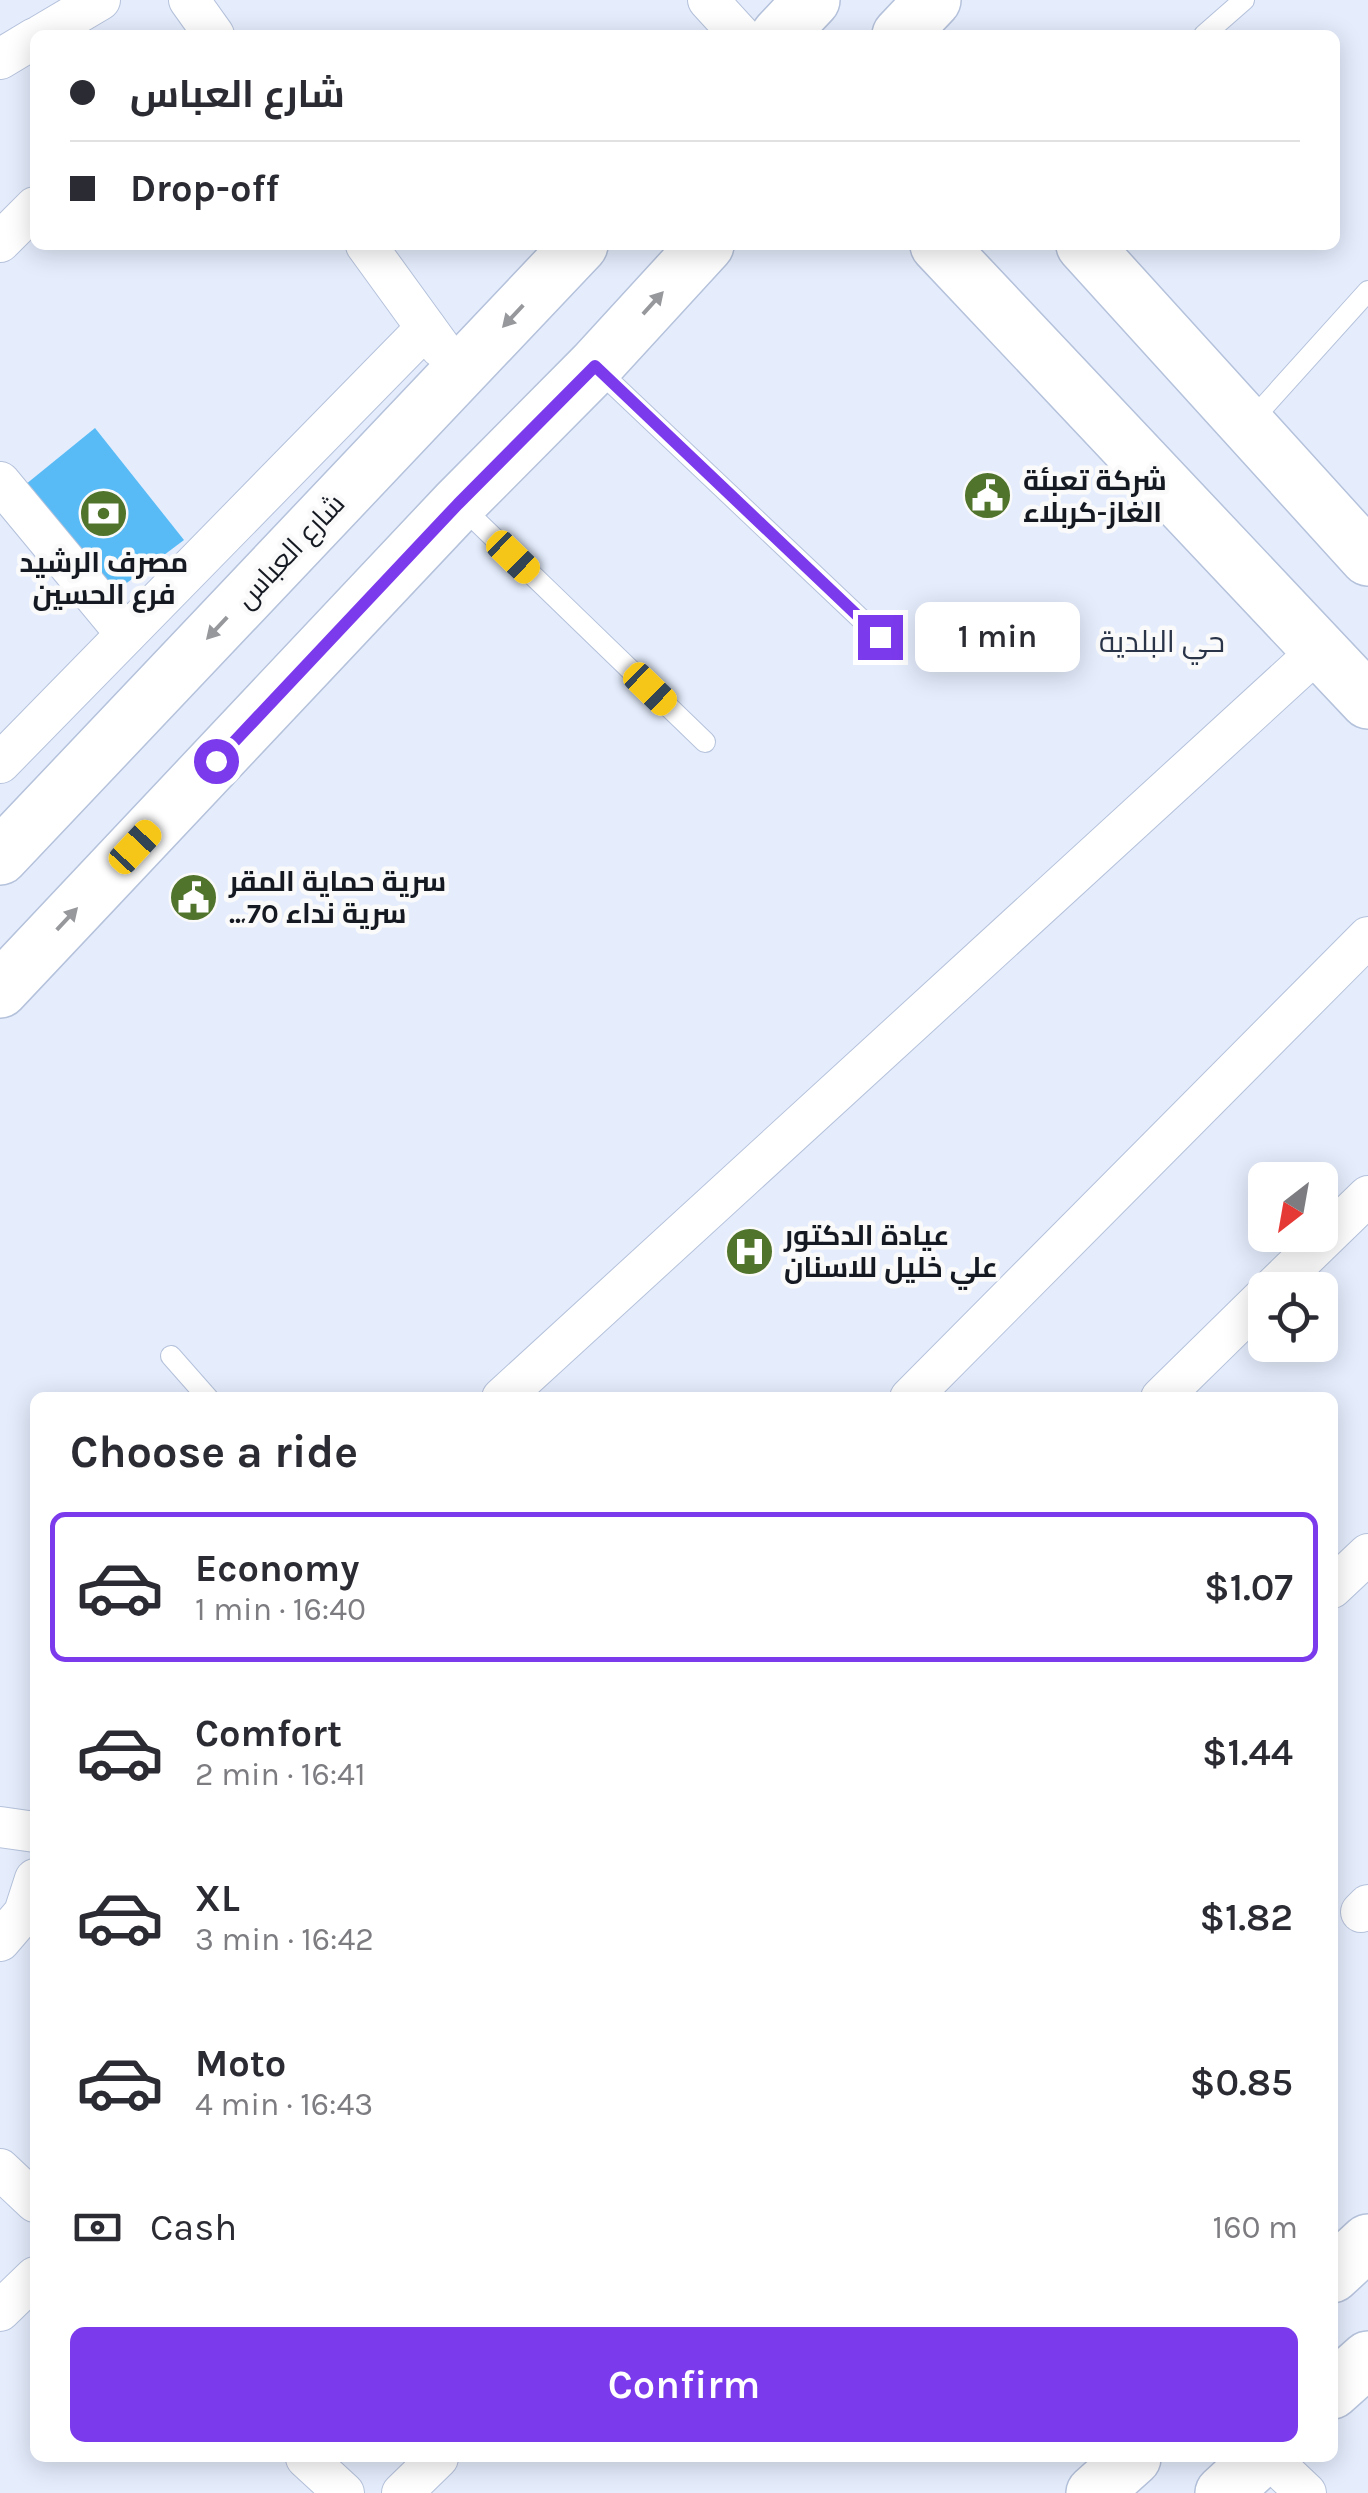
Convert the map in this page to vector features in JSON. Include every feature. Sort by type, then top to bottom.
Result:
[{"type":"main road","points":[[784,30],[812,0]]},
{"type":"main road","points":[[905,30],[932,0]]},
{"type":"main road","name":"شارع العباس","points":[[0,858],[575,250]]},
{"type":"main road","points":[[0,990],[701,250]]},
{"type":"main road","points":[[943,250],[1368,701]]},
{"type":"main road","points":[[1089,250],[1368,558]]},
{"type":"main road","points":[[1338,2269],[1368,2242]]},
{"type":"main road","points":[[1338,2386],[1368,2358]]},
{"type":"main road","points":[[1094,2493],[1129,2462]]},
{"type":"main road","points":[[1223,2493],[1257,2462]]},
{"type":"street","points":[[708,0],[735,30]]},
{"type":"street","points":[[48,30],[83,4]]},
{"type":"street","points":[[0,59],[30,42]]},
{"type":"street","points":[[0,242],[30,212]]},
{"type":"street","points":[[370,250],[459,372]]},
{"type":"street","points":[[0,763],[426,328]]},
{"type":"street","points":[[0,482],[126,634]]},
{"type":"street","points":[[509,1392],[1320,650]]},
{"type":"street","points":[[916,1392],[1368,938]]},
{"type":"street","points":[[1290,1272],[1368,1196]]},
{"type":"street","points":[[1167,1392],[1248,1313]]},
{"type":"street","points":[[1338,1582],[1368,1554]]},
{"type":"street","points":[[0,1828],[30,1831]]},
{"type":"street","points":[[0,1941],[24,1913],[30,1895]]},
{"type":"street","points":[[0,2169],[30,2197]]},
{"type":"street","points":[[0,2311],[30,2281]]},
{"type":"street","points":[[310,2462],[344,2493]]},
{"type":"street","points":[[402,2493],[434,2462]]},
{"type":"street","points":[[1273,2462],[1306,2493]]},
{"type":"lane","points":[[1210,30],[1244,0]]},
{"type":"lane","points":[[1248,423],[1368,291]]},
{"type":"lane","points":[[595,366],[880,637]]},
{"type":"lane","points":[[458,504],[705,742]]},
{"type":"lane","points":[[170,1356],[203,1392]]},
{"type":"building","name":"مصرف الرشيد فرع الحسين","points":[[95,428],[184,540],[116,591],[20,489]]},
{"type":"place","name":"شركة تعبئة الغاز-كربلاء","points":[[988,496]]},
{"type":"place","name":"مصرف الرشيد فرع الحسين","points":[[104,514]]},
{"type":"place","name":"سرية حماية المقر ...سرية نداء 70","points":[[194,897]]},
{"type":"place","name":"عيادة الدكتور علي خليل للاسنان","points":[[749,1251]]},
{"type":"district","name":"حي البلدية","points":[[1162,642]]},
{"type":"route","points":[[216,761],[458,504],[595,366],[880,637]]}]
